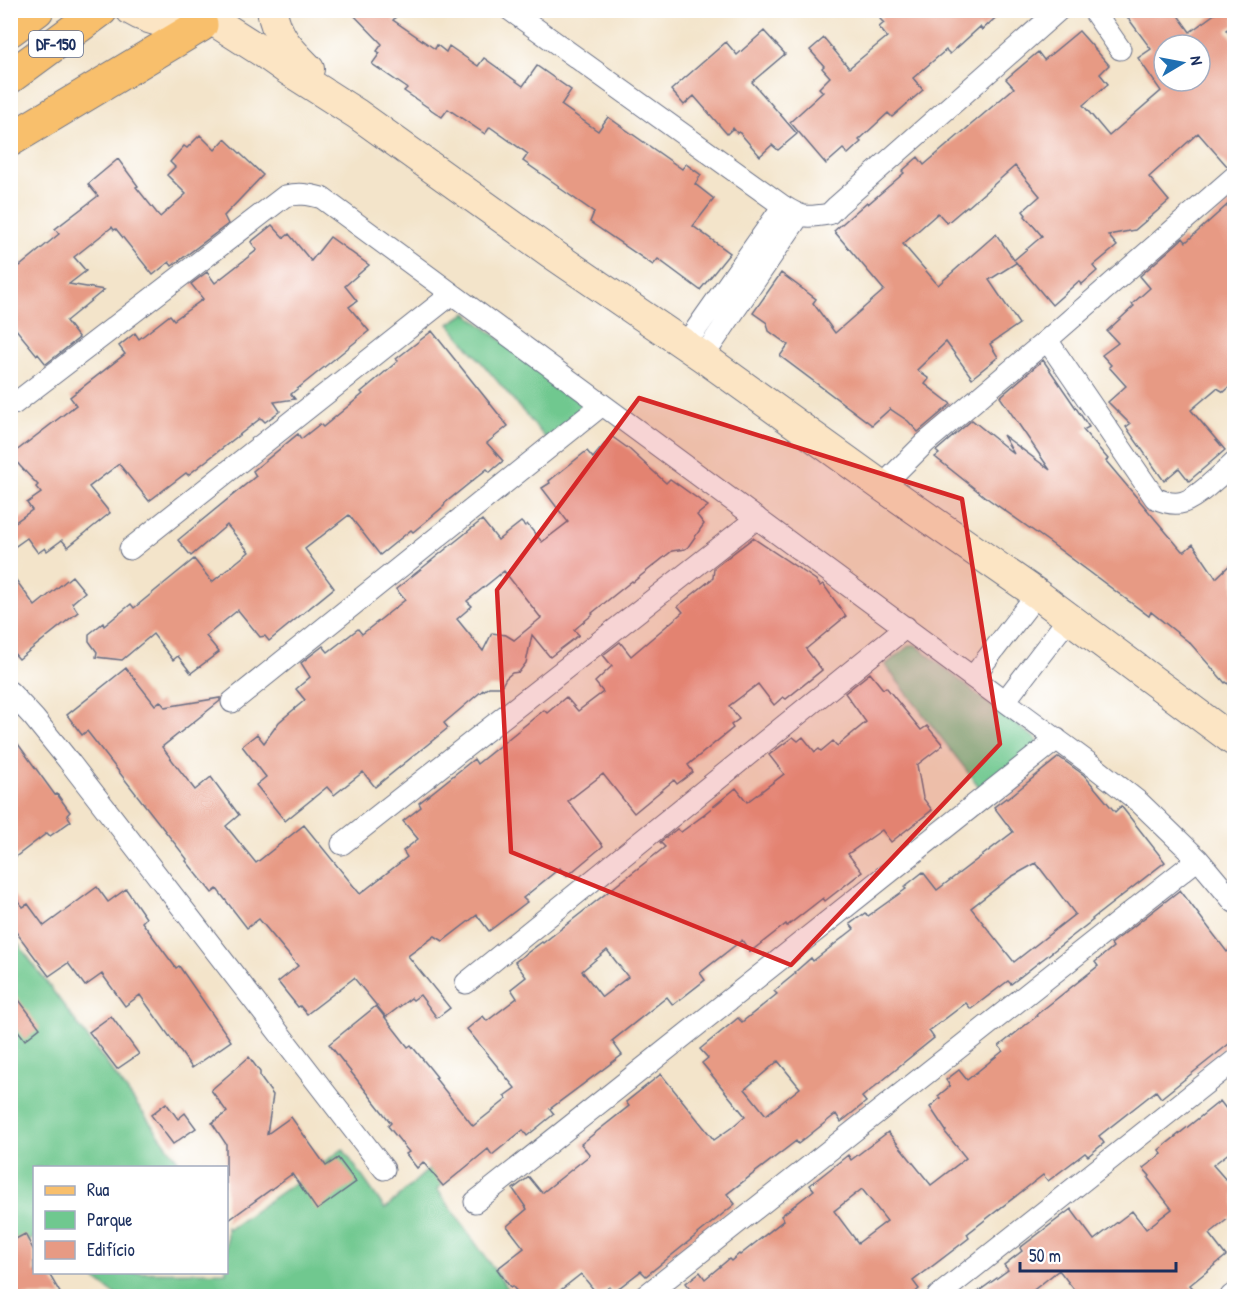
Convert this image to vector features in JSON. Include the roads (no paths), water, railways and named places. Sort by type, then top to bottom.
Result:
[{"type":"main road","name":"DF-150","points":[[10,30],[37,10]]},
{"type":"main road","name":"DF-150","points":[[10,77],[101,10]]},
{"type":"main road","points":[[131,10],[164,22],[215,19],[285,68],[357,114],[1037,594],[1234,741]]},
{"type":"main road","points":[[272,10],[276,29],[295,55],[357,114]]},
{"type":"main road","points":[[10,140],[215,19]]},
{"type":"street","points":[[510,10],[791,211],[807,217],[829,214],[1059,10]]},
{"type":"street","points":[[1093,10],[1120,49]]},
{"type":"street","points":[[882,486],[924,442],[1234,177]]},
{"type":"street","points":[[14,404],[285,196],[297,193],[322,198],[1097,768],[1140,803],[1198,859],[1234,902]]},
{"type":"street","points":[[694,351],[791,211]]},
{"type":"street","points":[[130,549],[452,294]]},
{"type":"street","points":[[1047,339],[1155,498],[1167,503],[1178,504],[1189,501],[1234,463]]},
{"type":"street","points":[[232,702],[602,405]]},
{"type":"street","points":[[342,844],[757,518]]},
{"type":"street","points":[[973,677],[1037,594]]},
{"type":"street","points":[[1005,701],[1068,619]]},
{"type":"street","points":[[466,983],[906,627]]},
{"type":"street","points":[[10,692],[68,760],[384,1169]]},
{"type":"street","points":[[475,1202],[1057,739]]},
{"type":"street","points":[[645,1296],[1198,859]]},
{"type":"street","points":[[938,1296],[1234,1061]]}]
